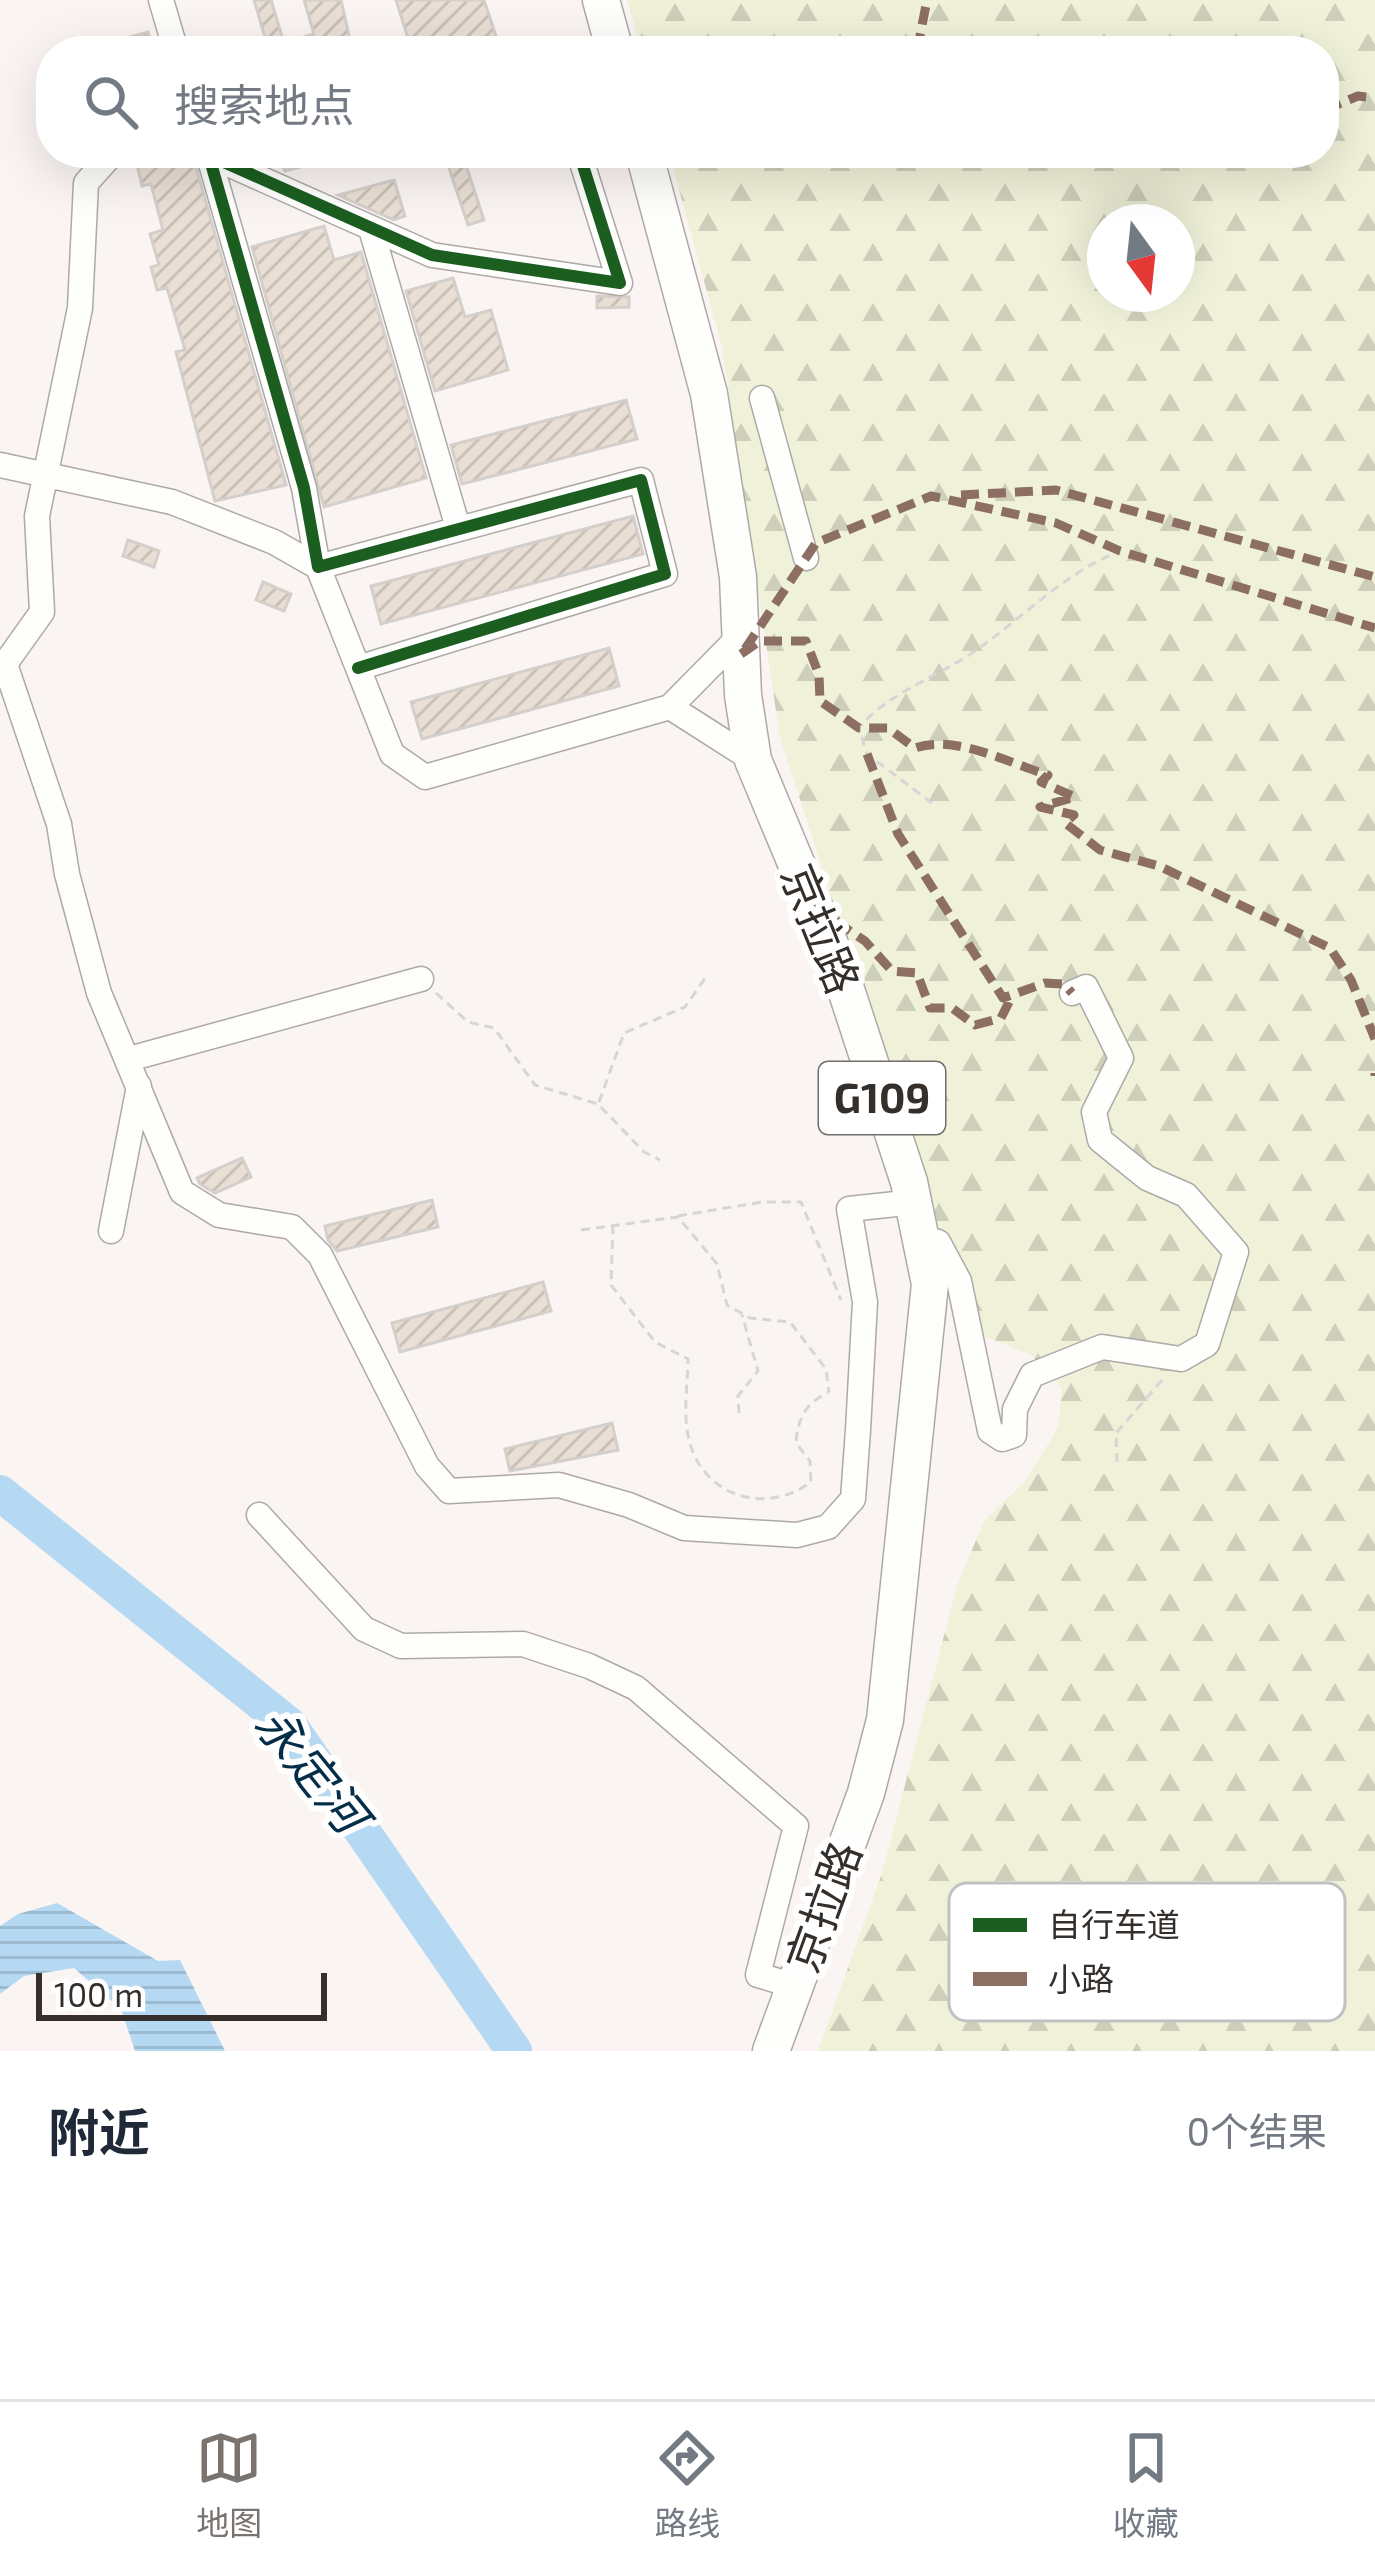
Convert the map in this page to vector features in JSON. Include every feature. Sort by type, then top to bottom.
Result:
[{"type":"highway","points":[[601,0],[611,36]]},
{"type":"highway","name":"京拉路","points":[[648,168],[709,394],[738,577],[753,760],[836,959],[920,1220],[930,1284],[885,1720],[866,1793],[771,2051]]},
{"type":"street","points":[[161,0],[172,36]]},
{"type":"street","points":[[100,168],[86,183],[80,308],[38,516],[41,612],[3,665],[59,824],[67,874],[99,993],[182,1192],[219,1215],[292,1227],[320,1255],[427,1466],[449,1492],[559,1485],[684,1528],[796,1535],[828,1527],[853,1499],[866,1302],[850,1209],[920,1220],[938,1242],[958,1281],[990,1431],[1002,1439],[1014,1435],[1015,1409],[1032,1375],[1102,1347],[1181,1359],[1207,1344],[1235,1252],[1186,1195],[1147,1178],[1100,1140],[1094,1112],[1121,1058],[1086,987],[1072,993]]},
{"type":"street","points":[[212,168],[304,488],[318,567],[392,754],[425,777],[670,706],[741,635]]},
{"type":"street","points":[[238,168],[432,255],[620,284],[584,168]]},
{"type":"street","points":[[371,229],[458,528]]},
{"type":"street","points":[[762,398],[806,558]]},
{"type":"street","points":[[0,465],[172,502],[274,542],[318,567],[641,480],[665,574],[358,668]]},
{"type":"street","points":[[670,706],[753,760]]},
{"type":"street","points":[[129,1059],[421,979]]},
{"type":"street","points":[[112,1231],[139,1085]]},
{"type":"street","points":[[259,1515],[364,1629],[400,1646],[523,1644],[589,1666],[635,1688],[796,1826],[758,1975],[795,1986]]},
{"type":"path","points":[[932,803],[867,754],[859,728],[872,712],[974,652],[1074,573],[1120,550]]},
{"type":"path","points":[[598,1104],[624,1033],[686,1006],[708,974]]},
{"type":"path","points":[[421,979],[468,1022],[494,1028],[535,1085],[598,1104],[644,1152],[660,1160]]},
{"type":"path","points":[[581,1230],[801,1202],[844,1304]]},
{"type":"path","points":[[678,1216],[717,1264],[727,1304],[742,1313],[790,1322],[826,1369],[829,1392]]},
{"type":"path","points":[[613,1225],[611,1286],[655,1342],[688,1359],[688,1435],[698,1463],[722,1491],[758,1501],[792,1496],[811,1482],[810,1461],[796,1443],[809,1402],[829,1392],[860,1397]]},
{"type":"path","points":[[739,1413],[738,1396],[758,1371],[742,1313]]},
{"type":"path","points":[[1117,1462],[1117,1432],[1181,1359]]},
{"type":"green space","points":[[627,0],[1375,0],[1375,2051],[818,2051],[882,1873],[957,1586],[984,1521],[1026,1480],[1058,1428],[1062,1388],[1031,1355],[981,1335],[950,1261],[780,738],[722,347],[673,168],[1339,168],[1339,36],[638,36]]},
{"type":"water","points":[[57,1903],[158,1961],[180,1960],[225,2051],[135,2051],[121,2009],[74,1968],[24,1976],[0,1994],[0,1926],[18,1914]]},
{"type":"building","points":[[254,0],[271,0],[282,36],[265,36]]},
{"type":"building","points":[[304,0],[341,0],[349,36],[307,36],[314,34]]},
{"type":"building","points":[[396,0],[484,0],[496,36],[407,36]]},
{"type":"building","points":[[138,168],[196,168],[286,485],[215,501],[176,352],[185,350],[167,288],[157,290],[151,267],[159,265],[150,234],[163,230],[151,184],[142,186]]},
{"type":"building","points":[[449,168],[467,168],[484,220],[468,225]]},
{"type":"building","points":[[394,180],[405,216],[394,220],[338,195]]},
{"type":"building","points":[[324,226],[334,260],[361,252],[426,478],[324,507],[252,247]]},
{"type":"building","points":[[453,278],[465,317],[491,310],[508,370],[435,391],[406,291]]},
{"type":"building","points":[[597,296],[629,297],[629,307],[597,308]]},
{"type":"building","points":[[626,400],[637,439],[462,484],[451,445]]},
{"type":"building","points":[[633,516],[643,554],[381,624],[371,586]]},
{"type":"building","points":[[128,540],[159,551],[154,567],[123,556]]},
{"type":"building","points":[[263,582],[291,594],[284,611],[256,600]]},
{"type":"building","points":[[609,648],[619,686],[422,739],[411,702]]},
{"type":"building","points":[[242,1158],[251,1177],[215,1193],[200,1184],[197,1178]]},
{"type":"building","points":[[432,1200],[438,1227],[337,1251],[328,1240],[325,1226]]},
{"type":"building","points":[[543,1282],[551,1311],[400,1352],[392,1323]]},
{"type":"building","points":[[612,1423],[618,1450],[510,1471],[505,1449]]},
{"type":"waterway","name":"永定河","points":[[0,1493],[289,1725],[514,2051]]},
{"type":"marked path","points":[[920,36],[927,0]]},
{"type":"marked path","points":[[1339,104],[1358,96],[1375,98]]},
{"type":"marked path","points":[[961,495],[1056,490],[1375,577]]},
{"type":"marked path","points":[[745,649],[816,543],[931,496],[1056,523],[1120,551],[1375,628]]},
{"type":"marked path","points":[[741,654],[760,641],[806,641],[819,675],[820,701],[859,728],[888,728],[915,748],[964,747],[1048,775],[1041,782],[1075,797],[1040,807],[1074,815],[1065,823],[1100,850],[1159,866],[1330,948],[1351,980],[1375,1039]]},
{"type":"marked path","points":[[867,754],[898,834],[1003,998],[1045,983],[1064,984],[1072,993]]},
{"type":"marked path","points":[[813,906],[865,941],[892,971],[917,973],[930,1008],[952,1008],[975,1025],[1001,1018],[1013,994]]},
{"type":"cycle path","points":[[212,168],[304,488],[318,567],[641,480],[665,574],[358,668]]},
{"type":"cycle path","points":[[237,168],[432,255],[620,283],[584,168]]}]
